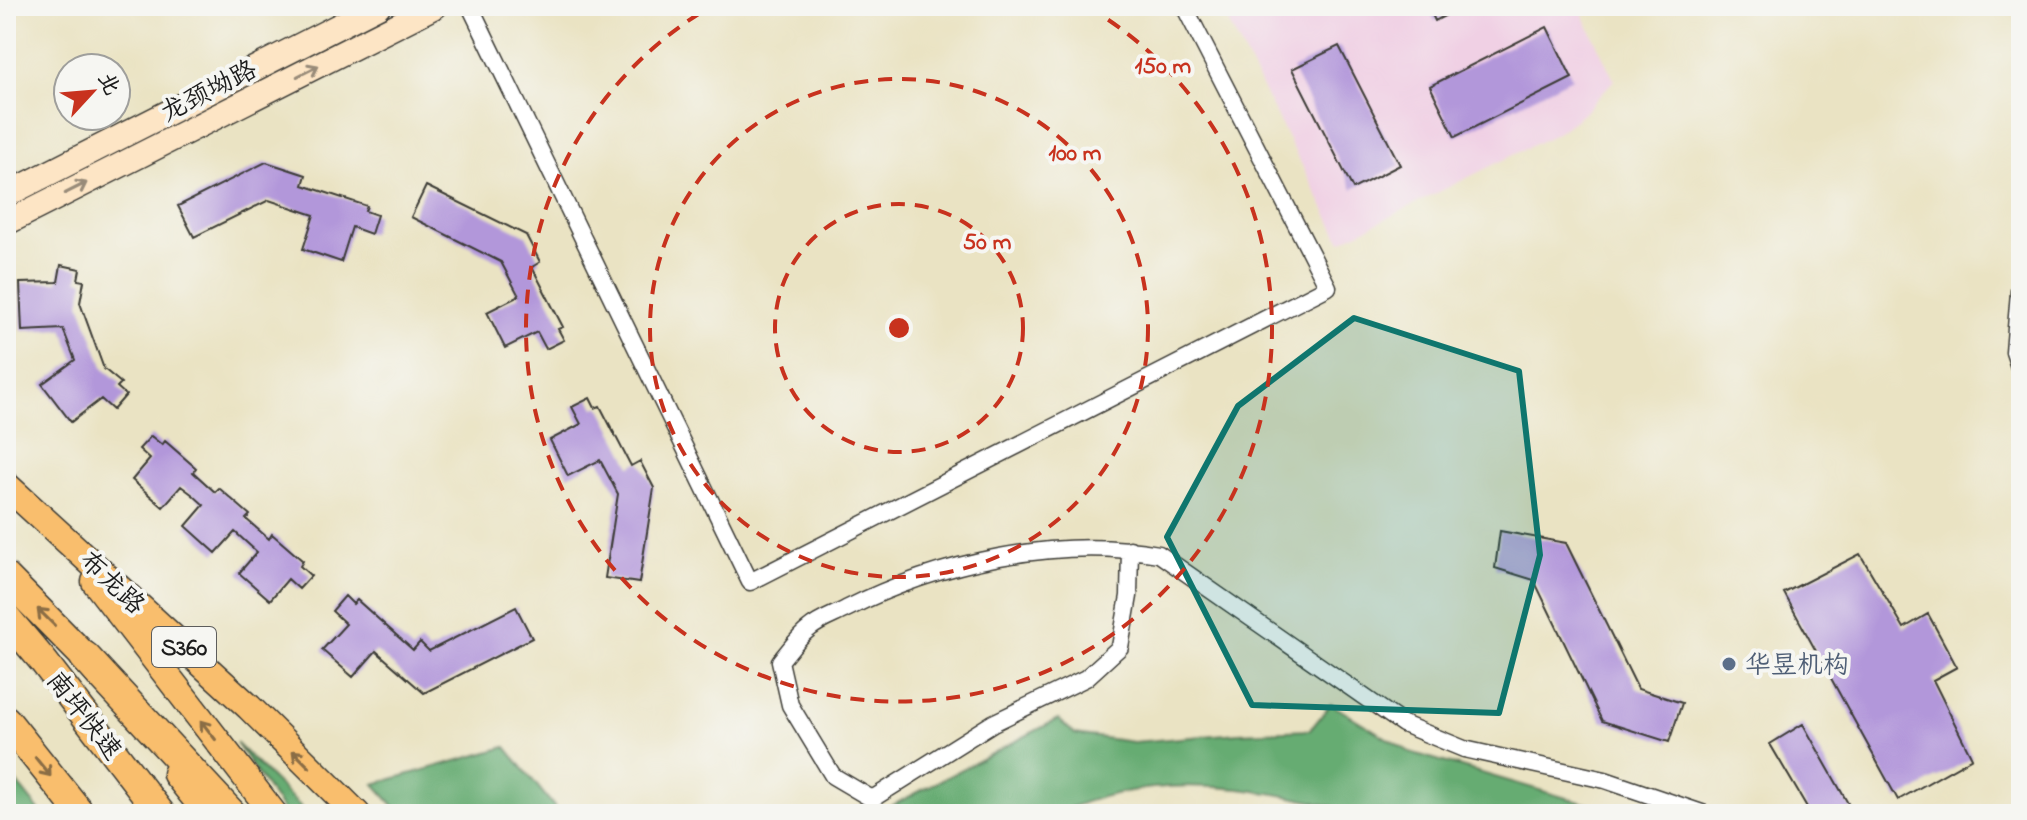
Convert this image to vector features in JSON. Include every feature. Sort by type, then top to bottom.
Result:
[{"type":"highway","points":[[6,577],[231,814]]},
{"type":"highway","name":"南坪快速","points":[[6,617],[161,814]]},
{"type":"highway","points":[[85,657],[209,814]]},
{"type":"highway","points":[[6,720],[81,814]]},
{"type":"main road","name":"龙颈坳路","points":[[6,195],[378,6]]},
{"type":"main road","name":"龙颈坳路","points":[[6,223],[435,6]]},
{"type":"main road","name":"布龙路","points":[[6,485],[249,707],[357,814]]},
{"type":"main road","points":[[40,515],[274,814]]},
{"type":"street","points":[[470,6],[750,582],[1328,287],[1184,6]]},
{"type":"street","points":[[2021,268],[2014,352],[2021,373]]},
{"type":"street","points":[[1130,549],[1129,596],[1120,647],[1086,678],[993,723],[872,799],[833,776],[790,705],[780,661],[809,628],[869,598],[932,574],[996,558],[1063,550],[1130,549],[1159,554],[1403,724],[1464,749],[1605,780],[1705,814]]},
{"type":"highlighted area","points":[[1354,318],[1519,371],[1540,555],[1499,713],[1252,705],[1167,537],[1238,406]]},
{"type":"shaded area","points":[[1220,6],[1579,6],[1614,80],[1583,114],[1559,132],[1341,241]]},
{"type":"green space","points":[[1331,704],[1410,752],[1621,814],[1360,814],[1247,790],[1168,787],[1129,791],[1092,800],[1056,814],[876,814],[1058,719],[1075,734],[1133,742],[1310,730]]},
{"type":"green space","points":[[236,743],[308,814],[285,814]]},
{"type":"green space","points":[[506,747],[560,814],[401,814],[374,784]]},
{"type":"green space","points":[[6,769],[42,814],[6,814]]},
{"type":"building","points":[[1428,6],[1464,6],[1435,21]]},
{"type":"building","points":[[1547,27],[1572,78],[1455,137],[1430,86]]},
{"type":"building","points":[[1339,46],[1400,165],[1353,189],[1292,69]]},
{"type":"building","points":[[266,162],[306,175],[303,185],[367,206],[365,211],[377,215],[371,234],[352,227],[341,262],[303,249],[314,215],[269,200],[194,237],[178,206]]},
{"type":"building","points":[[426,186],[526,235],[540,262],[532,267],[563,327],[558,329],[564,340],[546,349],[537,332],[505,348],[487,312],[519,296],[501,262],[411,217]]},
{"type":"building","points":[[61,265],[80,269],[78,280],[84,281],[80,303],[104,369],[121,383],[117,387],[126,395],[113,410],[101,399],[71,422],[42,384],[75,360],[63,329],[22,331],[20,283],[58,282]]},
{"type":"building","points":[[590,398],[595,408],[600,406],[631,466],[640,461],[654,488],[639,583],[605,578],[618,494],[600,460],[568,476],[550,440],[581,424],[572,407]]},
{"type":"building","points":[[151,436],[162,445],[165,441],[196,468],[193,472],[215,492],[219,488],[250,515],[246,519],[269,539],[272,534],[303,561],[300,566],[311,576],[299,589],[288,579],[270,600],[239,573],[257,552],[235,532],[216,553],[186,526],[204,505],[193,495],[181,486],[163,507],[132,480],[150,459],[139,449]]},
{"type":"building","points":[[1500,531],[1566,543],[1638,689],[1682,703],[1669,742],[1602,721],[1534,580],[1495,568]]},
{"type":"building","points":[[1860,554],[1904,628],[1928,614],[1957,667],[1933,680],[1972,758],[1898,800],[1784,593]]},
{"type":"building","points":[[345,596],[353,604],[357,600],[413,650],[420,642],[429,651],[516,607],[532,638],[424,693],[376,651],[353,677],[322,650],[346,624],[332,611]]},
{"type":"building","points":[[1803,724],[1854,814],[1811,814],[1770,744]]},
{"type":"place","name":"华昱机构","points":[[1729,664]]}]
